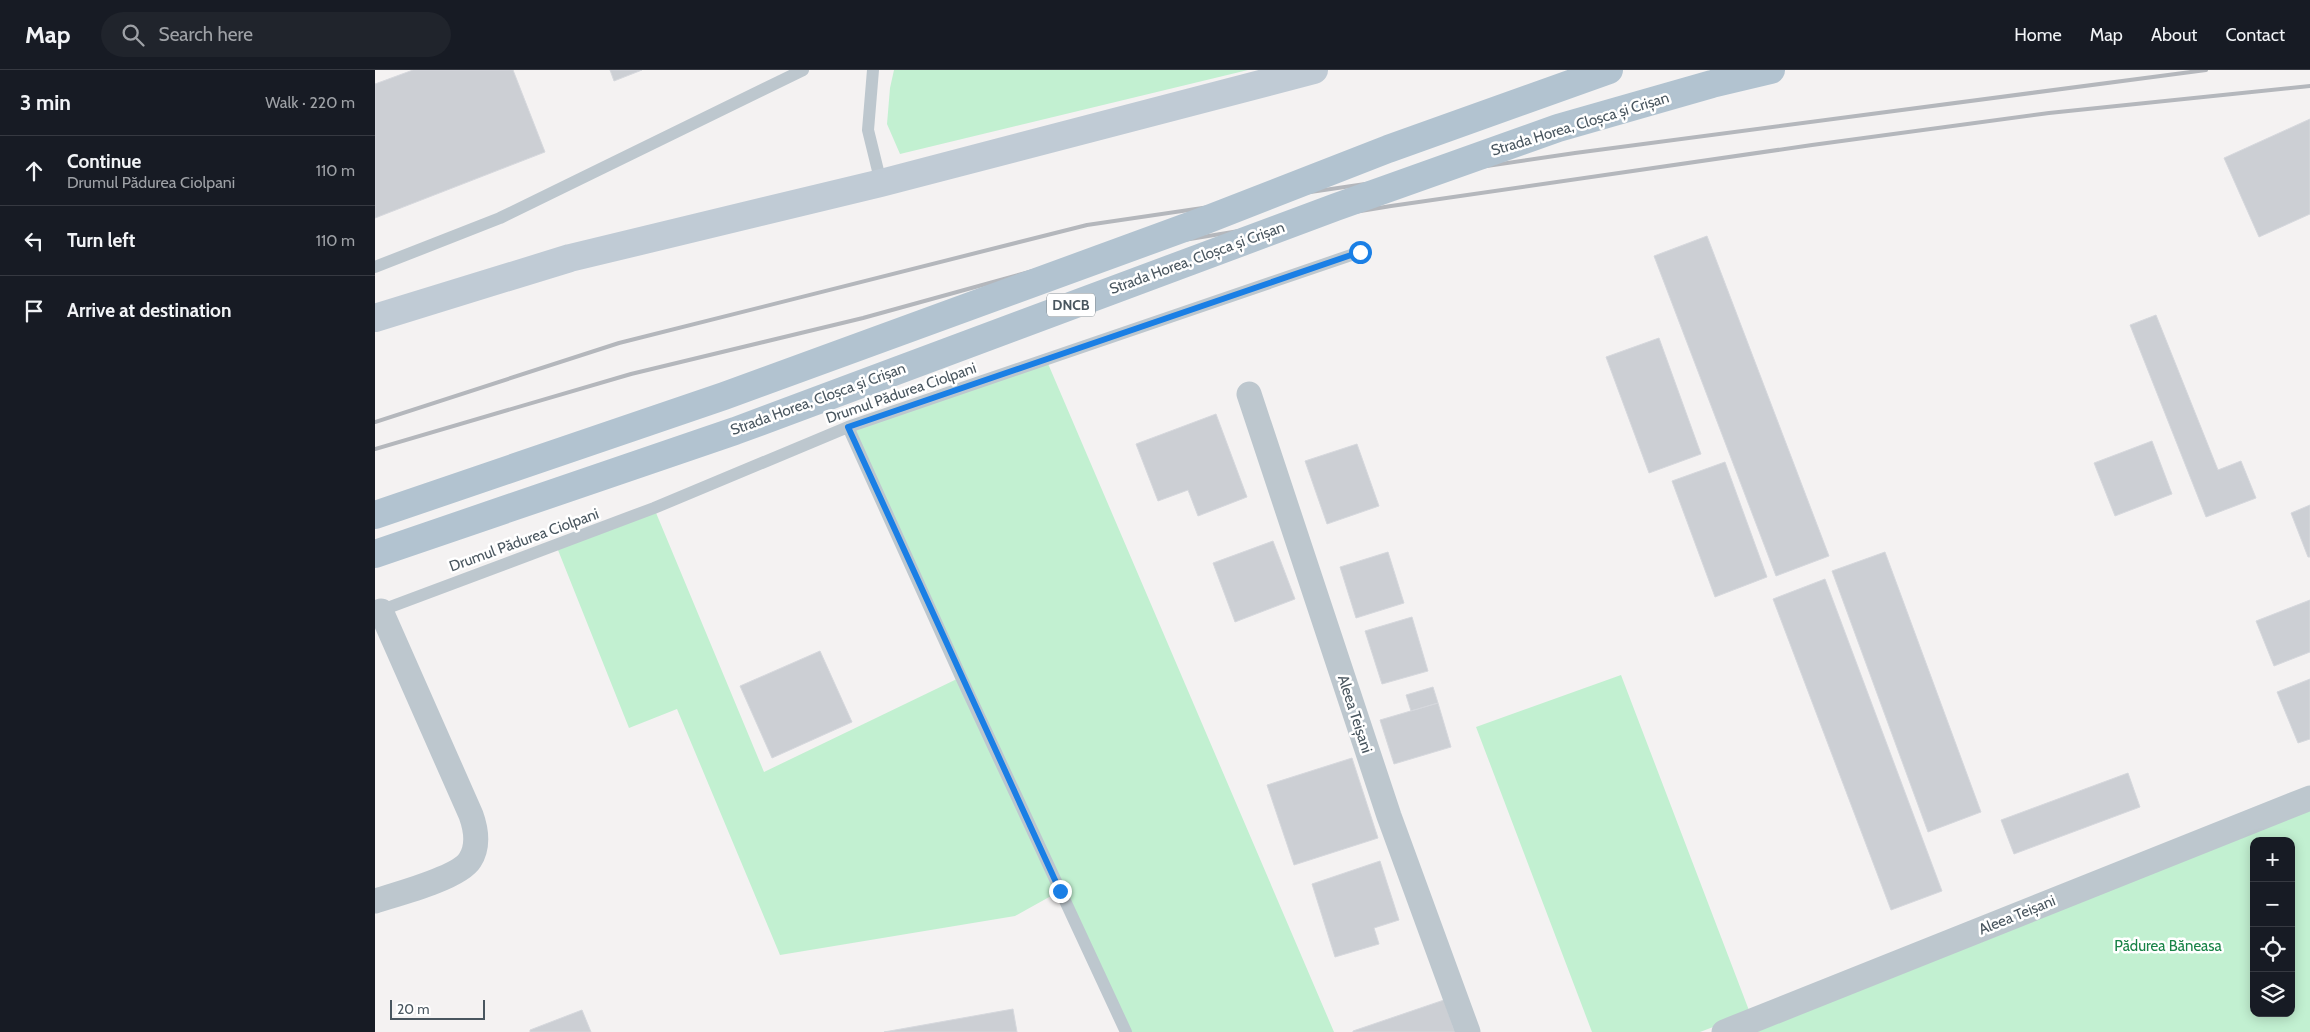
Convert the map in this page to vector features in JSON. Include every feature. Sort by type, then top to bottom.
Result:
[{"type":"main road","name":"DNCB","points":[[375,514],[724,396],[1197,223],[1397,145],[1609,70]]},
{"type":"main road","name":"Strada Horea, Cloșca și Crișan","points":[[375,554],[735,430],[1317,213],[1558,128],[1712,84],[1771,70]]},
{"type":"street","points":[[375,318],[570,258],[881,183],[1314,70]]},
{"type":"street","name":"Aleea Teișani","points":[[1249,394],[1389,816],[1467,1032]]},
{"type":"street","points":[[375,901],[444,879],[470,860],[477,834],[471,815],[378,612]]},
{"type":"street","name":"Aleea Teișani","points":[[1724,1032],[2310,798]]},
{"type":"lane","points":[[375,267],[500,218],[803,70]]},
{"type":"lane","points":[[873,70],[868,130],[881,183]]},
{"type":"lane","name":"Drumul Pădurea Ciolpani","points":[[378,612],[655,508],[848,427],[1360,252]]},
{"type":"lane","points":[[848,427],[965,686],[1126,1032]]},
{"type":"green space","points":[[894,70],[1248,70],[900,154],[887,124],[890,88]]},
{"type":"green space","points":[[1046,359],[1334,1032],[1125,1032],[1060,891],[1015,916],[780,955],[677,709],[629,728],[556,545],[654,508],[764,772],[961,677],[848,427]]},
{"type":"green space","points":[[1621,675],[1750,1013],[1700,1032],[1592,1032],[1476,727]]},
{"type":"green space","name":"Pădurea Băneasa","points":[[2310,798],[2310,1032],[1719,1032]]},
{"type":"building","points":[[413,70],[513,70],[545,152],[375,218],[375,84]]},
{"type":"building","points":[[610,70],[642,70],[614,81]]},
{"type":"building","points":[[2310,119],[2310,214],[2259,237],[2224,158]]},
{"type":"building","points":[[1707,236],[1829,556],[1776,576],[1654,256]]},
{"type":"building","points":[[2156,315],[2218,470],[2241,461],[2256,498],[2206,517],[2130,325]]},
{"type":"building","points":[[1659,338],[1701,454],[1649,473],[1606,357]]},
{"type":"building","points":[[1216,414],[1247,497],[1198,516],[1188,490],[1158,501],[1136,444]]},
{"type":"building","points":[[2152,441],[2172,494],[2115,516],[2094,463]]},
{"type":"building","points":[[1357,444],[1379,506],[1327,524],[1305,461]]},
{"type":"building","points":[[1725,462],[1767,577],[1715,597],[1672,481]]},
{"type":"building","points":[[2310,505],[2310,557],[2308,557],[2291,513]]},
{"type":"building","points":[[1273,541],[1295,599],[1235,622],[1213,563]]},
{"type":"building","points":[[1388,552],[1404,603],[1356,618],[1340,567]]},
{"type":"building","points":[[1885,552],[1981,812],[1928,832],[1832,571]]},
{"type":"building","points":[[1825,579],[1942,891],[1891,910],[1773,599]]},
{"type":"building","points":[[2310,600],[2310,652],[2274,666],[2256,621]]},
{"type":"building","points":[[1412,617],[1428,671],[1382,684],[1365,631]]},
{"type":"building","points":[[820,651],[852,722],[772,758],[740,686]]},
{"type":"building","points":[[2310,679],[2310,739],[2298,743],[2277,692]]},
{"type":"building","points":[[1433,687],[1438,703],[1411,711],[1406,695]]},
{"type":"building","points":[[1438,703],[1451,747],[1394,764],[1380,720]]},
{"type":"building","points":[[1352,758],[1378,838],[1294,865],[1267,785]]},
{"type":"building","points":[[2128,773],[2140,807],[2014,854],[2001,820]]},
{"type":"building","points":[[1380,861],[1399,920],[1374,928],[1379,944],[1335,957],[1312,884]]},
{"type":"building","points":[[1444,1000],[1455,1032],[1353,1032],[1353,1031]]},
{"type":"building","points":[[1013,1009],[1017,1032],[884,1032]]},
{"type":"building","points":[[582,1010],[591,1032],[530,1032],[530,1030]]},
{"type":"railway","points":[[375,422],[619,343],[1087,225],[1575,153],[2206,70]]},
{"type":"railway","points":[[375,449],[631,374],[863,318],[1087,256],[1391,206],[1812,145],[2049,113],[2310,86]]},
{"type":"route","points":[[1060,891],[848,427],[1360,252]]}]
